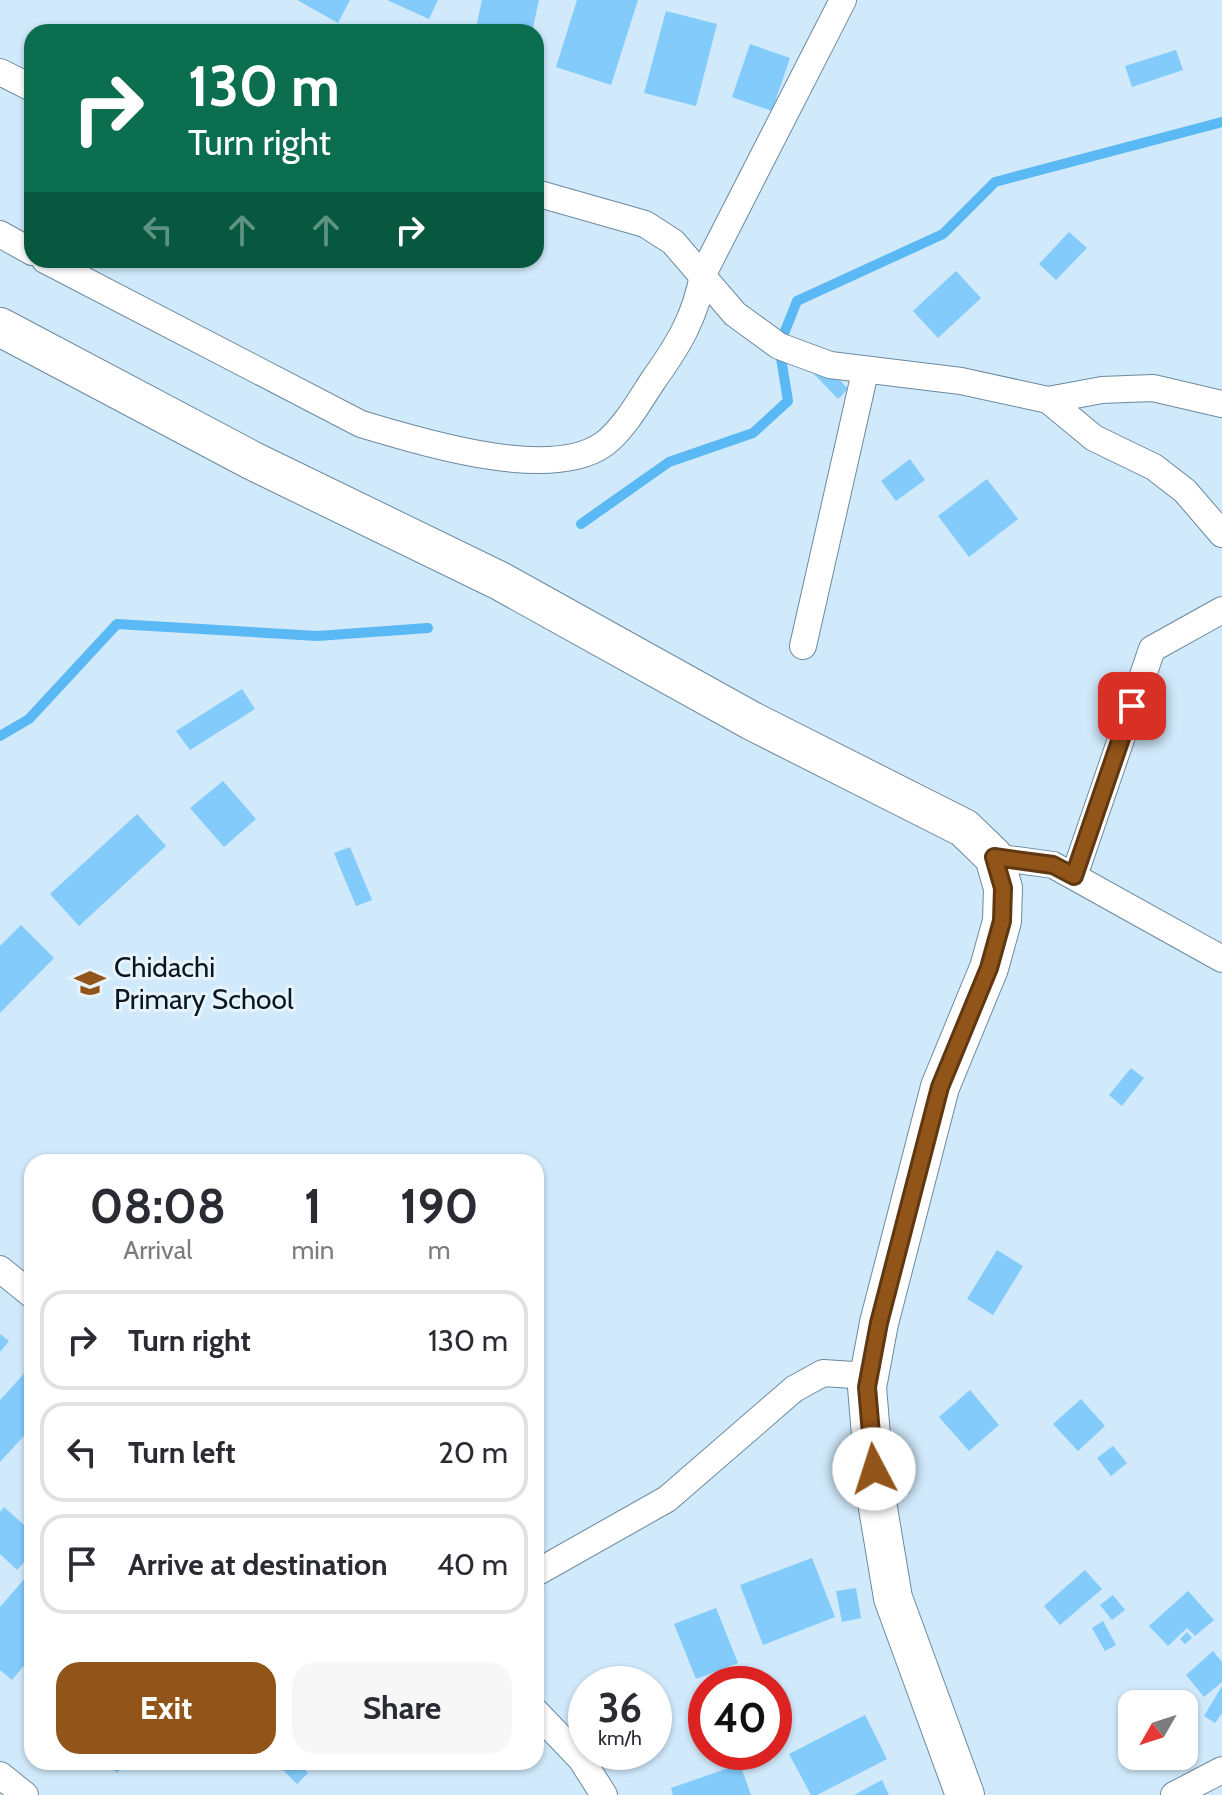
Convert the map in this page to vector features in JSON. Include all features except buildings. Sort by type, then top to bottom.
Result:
[{"type":"street","points":[[60,268],[361,424],[430,443],[547,460],[583,454],[604,444],[618,429],[682,340],[698,306],[703,274],[843,0]]},
{"type":"street","points":[[0,72],[24,84]]},
{"type":"street","points":[[544,195],[645,224],[673,242],[735,314],[779,346],[830,365],[865,372],[961,381],[1048,400],[1102,390],[1153,388],[1222,404]]},
{"type":"street","points":[[0,234],[24,248]]},
{"type":"street","points":[[0,327],[253,461],[500,581],[752,721],[964,828],[994,857],[1003,888],[1002,921],[989,968],[940,1087],[879,1323],[869,1376],[876,1496],[893,1598],[965,1795]]},
{"type":"street","points":[[803,646],[865,372]]},
{"type":"street","points":[[1048,400],[1094,438],[1154,467],[1185,491],[1222,534]]},
{"type":"street","points":[[1074,876],[1152,649],[1222,610]]},
{"type":"street","points":[[994,857],[1053,865],[1222,959]]},
{"type":"street","points":[[0,1269],[24,1288]]},
{"type":"street","points":[[544,1568],[667,1499],[794,1389],[823,1373],[869,1376]]},
{"type":"street","points":[[544,1720],[581,1759],[604,1795]]},
{"type":"street","points":[[1174,1795],[1222,1770]]},
{"type":"street","points":[[0,1775],[25,1795]]},
{"type":"waterway","points":[[581,524],[669,462],[753,433],[788,401],[779,346],[797,301],[943,234],[995,182],[1222,122]]},
{"type":"waterway","points":[[0,736],[29,719],[117,624],[317,636],[428,628]]},
{"type":"place","name":"Chidachi Primary School","points":[[90,983]]},
{"type":"route","points":[[874,1469],[867,1387],[879,1323],[940,1087],[989,968],[1002,921],[1003,888],[994,857],[1053,865],[1074,876],[1132,706]]}]
